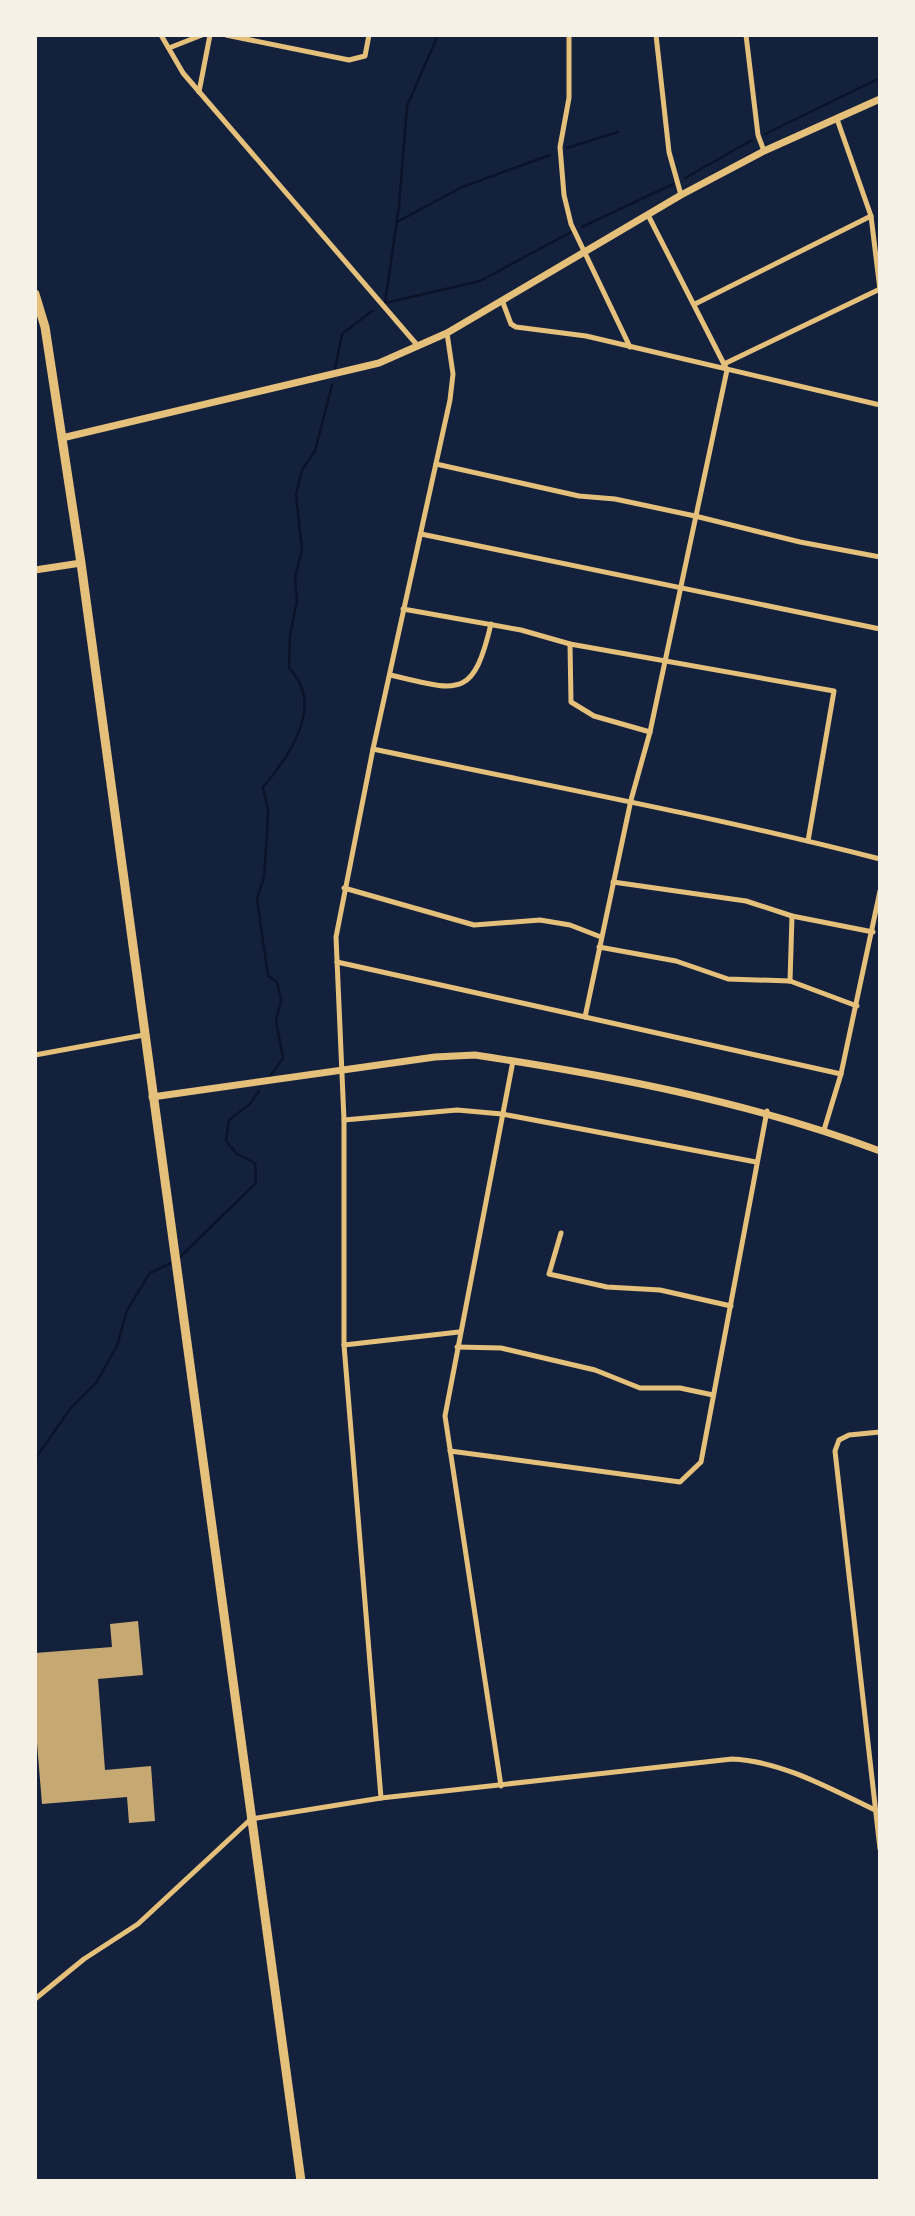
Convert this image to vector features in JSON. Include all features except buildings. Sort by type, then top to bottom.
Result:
[{"type":"main road","points":[[35,294],[45,327],[81,563],[300,2181]]},
{"type":"street","points":[[161,35],[183,73],[418,346]]},
{"type":"street","points":[[169,48],[202,35]]},
{"type":"street","points":[[199,92],[210,35]]},
{"type":"street","points":[[226,35],[349,60],[365,56],[369,35]]},
{"type":"street","points":[[569,35],[569,98],[559,168],[571,224],[630,347]]},
{"type":"street","points":[[656,35],[668,152],[681,195]]},
{"type":"street","points":[[746,35],[758,135],[764,150]]},
{"type":"street","points":[[62,438],[354,370],[418,346],[447,333],[681,195],[764,150],[880,99]]},
{"type":"street","points":[[725,367],[880,289],[871,216],[837,118]]},
{"type":"street","points":[[585,1017],[631,800],[650,732],[725,367],[648,215]]},
{"type":"street","points":[[695,304],[871,216]]},
{"type":"street","points":[[502,300],[513,326],[567,332],[880,405]]},
{"type":"street","points":[[381,1798],[344,1345],[344,1120],[337,927],[403,609],[453,386],[447,333]]},
{"type":"street","points":[[436,464],[579,496],[615,499],[880,558]]},
{"type":"street","points":[[421,534],[680,590],[880,629]]},
{"type":"street","points":[[35,569],[81,563]]},
{"type":"street","points":[[403,609],[491,624],[570,644],[663,662],[834,691],[808,841]]},
{"type":"street","points":[[390,676],[444,687],[466,683],[475,673],[483,655],[491,624]]},
{"type":"street","points":[[570,644],[571,702],[611,722],[650,732]]},
{"type":"street","points":[[373,749],[631,800],[880,859]]},
{"type":"street","points":[[613,882],[746,901],[792,916],[873,932]]},
{"type":"street","points":[[344,888],[474,925],[540,920],[570,925],[601,937]]},
{"type":"street","points":[[824,1130],[857,1006],[880,891]]},
{"type":"street","points":[[790,981],[792,916]]},
{"type":"street","points":[[599,947],[676,961],[728,979],[790,981],[857,1006]]},
{"type":"street","points":[[337,962],[841,1074]]},
{"type":"street","points":[[35,1055],[144,1035]]},
{"type":"street","points":[[152,1097],[457,1056],[513,1061],[767,1111],[880,1151]]},
{"type":"street","points":[[501,1786],[445,1416],[513,1061]]},
{"type":"street","points":[[344,1120],[457,1110],[502,1114],[756,1162]]},
{"type":"street","points":[[450,1451],[680,1482],[701,1462],[767,1111]]},
{"type":"street","points":[[561,1233],[549,1274],[607,1287],[660,1290],[731,1306]]},
{"type":"street","points":[[344,1345],[459,1332]]},
{"type":"street","points":[[457,1347],[501,1348],[595,1370],[640,1388],[680,1388],[713,1395]]},
{"type":"street","points":[[880,1432],[839,1440],[835,1451],[880,1849]]},
{"type":"street","points":[[35,1999],[85,1959],[138,1924],[251,1819],[381,1798],[647,1767],[744,1760],[816,1783],[875,1810]]},
{"type":"waterway","points":[[438,35],[407,106],[399,206],[385,303],[480,281],[571,232]]},
{"type":"waterway","points":[[765,134],[880,78]]},
{"type":"waterway","points":[[567,148],[618,132]]},
{"type":"waterway","points":[[685,178],[752,140]]},
{"type":"waterway","points":[[397,222],[462,187],[550,155]]},
{"type":"waterway","points":[[582,227],[673,184]]},
{"type":"waterway","points":[[335,369],[342,334],[372,311]]},
{"type":"waterway","points":[[270,1076],[283,1058],[276,1021],[281,1000],[277,982],[268,976],[257,899],[264,877],[267,833],[268,810],[263,787],[293,745],[304,713],[304,697],[299,682],[289,668],[290,635],[297,600],[295,577],[302,550],[296,494],[302,470],[315,451],[332,385]]},
{"type":"waterway","points":[[179,1258],[256,1183],[255,1163],[237,1154],[226,1141],[229,1120],[250,1104],[259,1091]]},
{"type":"waterway","points":[[35,1459],[70,1409],[96,1383],[117,1346],[127,1310],[150,1273],[173,1262]]}]
